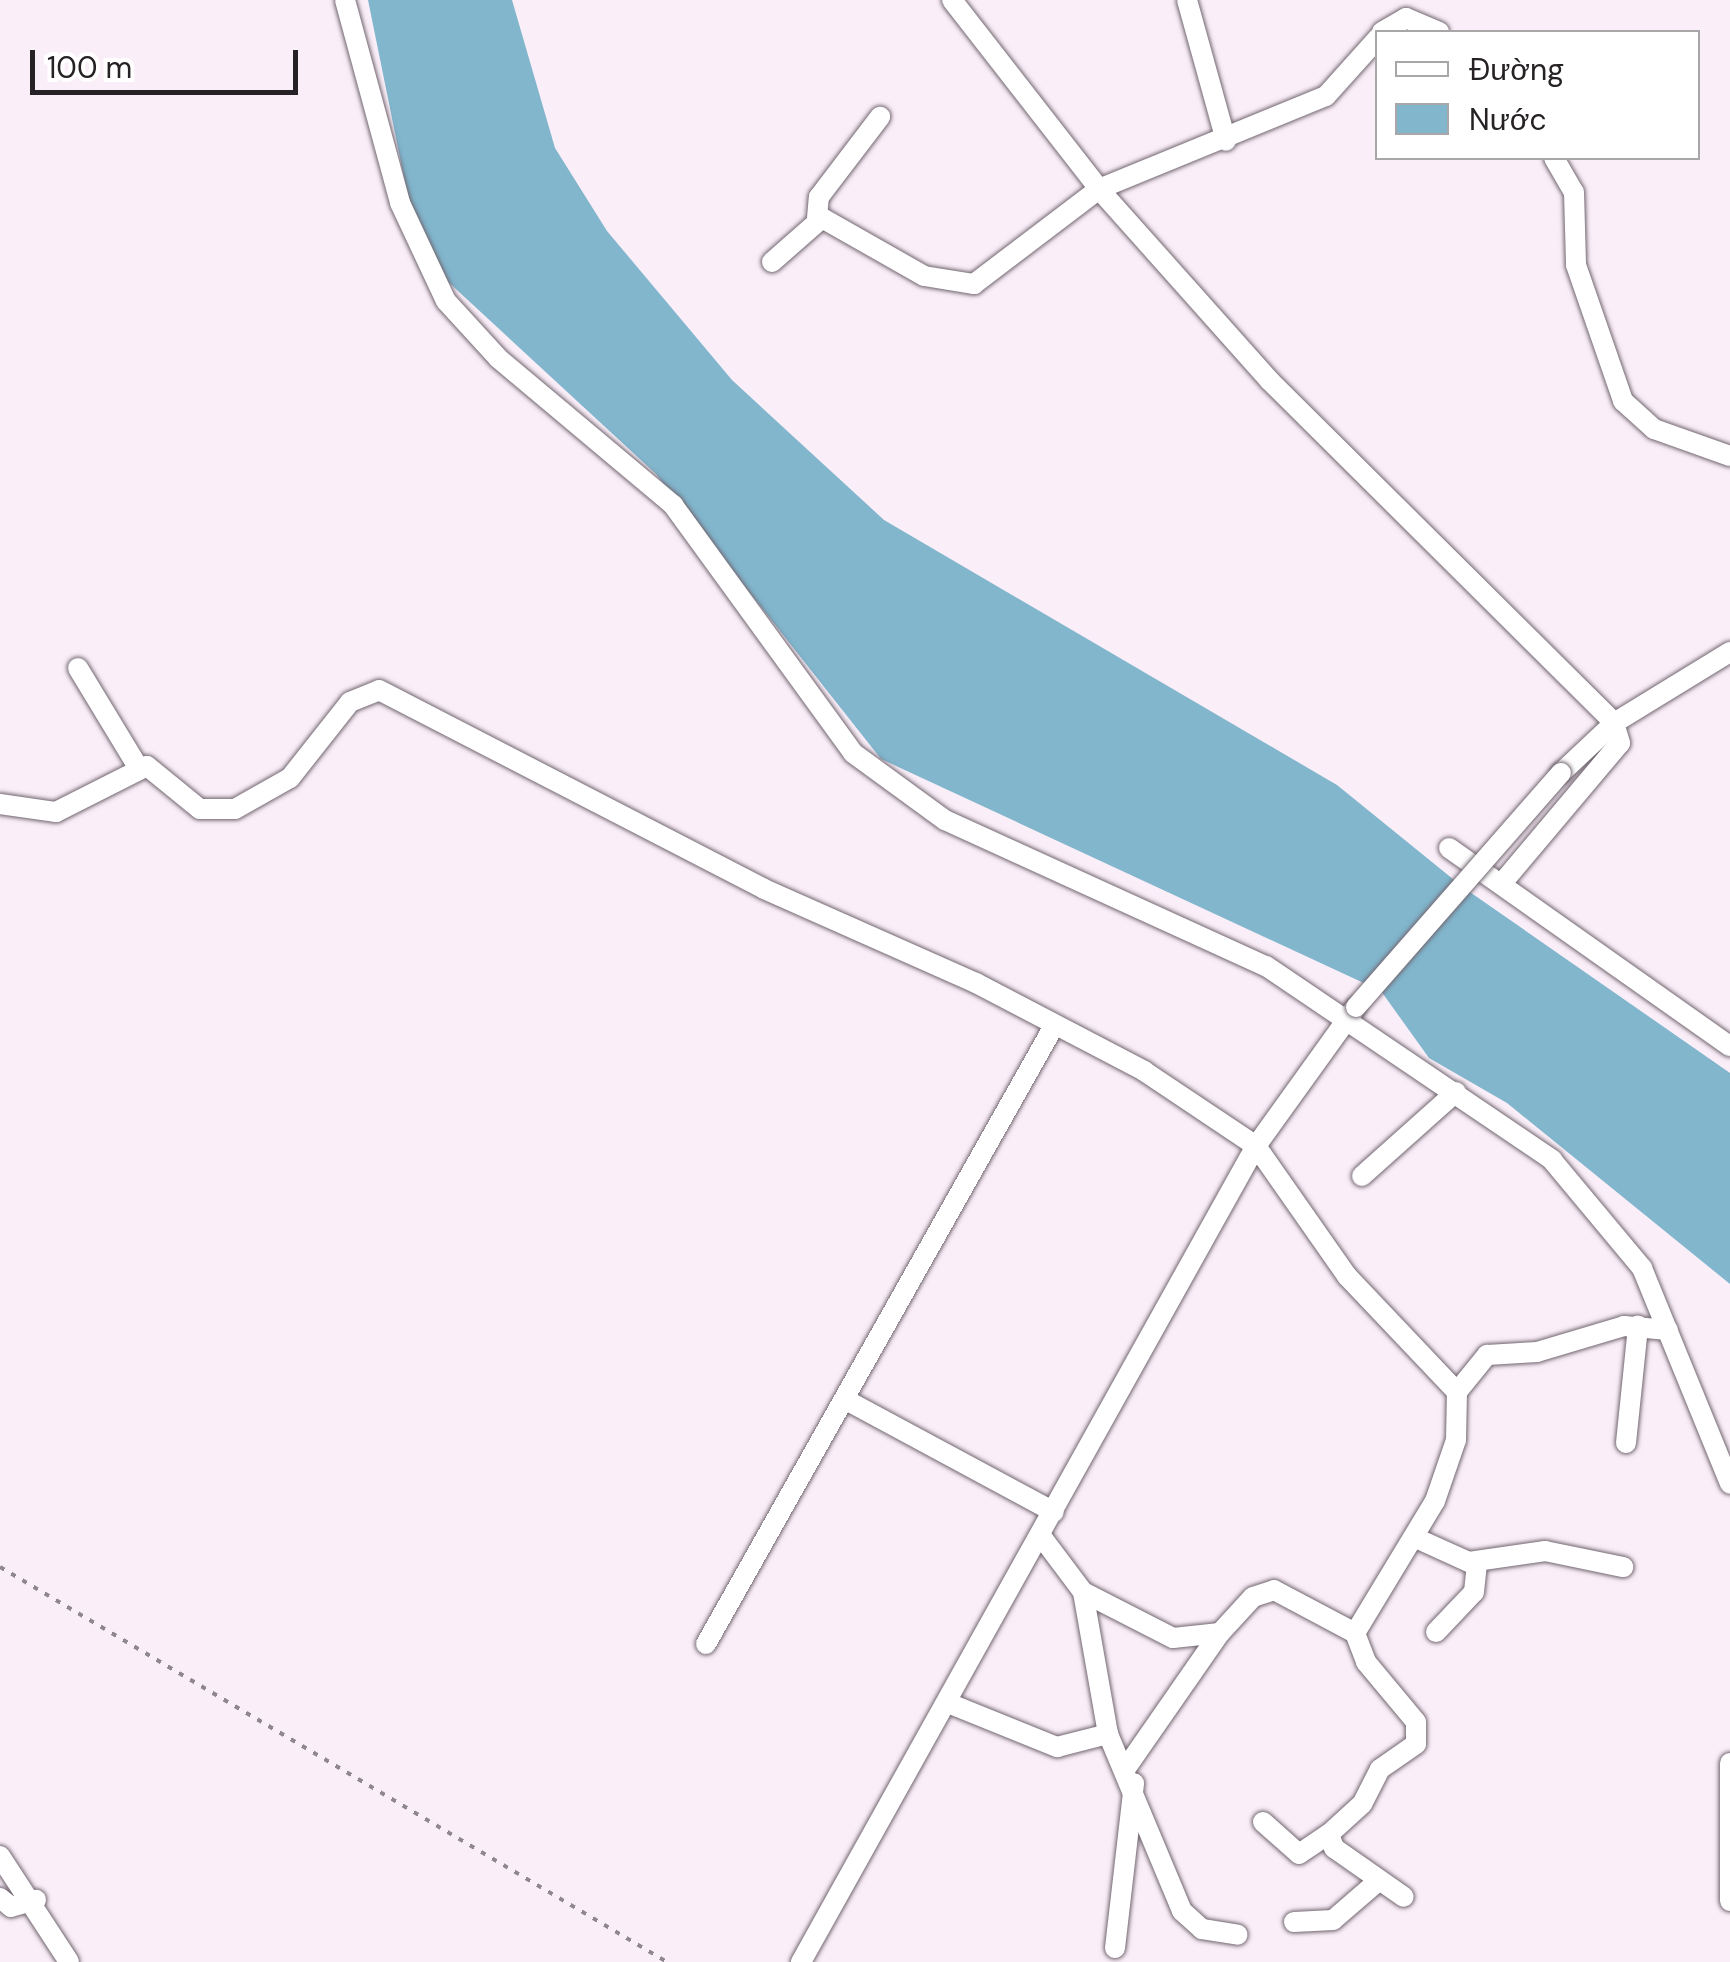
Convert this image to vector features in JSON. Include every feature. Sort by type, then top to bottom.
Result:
[{"type":"street","points":[[345,0],[400,203],[446,301],[498,358],[674,504],[875,776],[945,820],[1266,966],[1353,1011],[1584,1190],[1642,1268],[1730,1484]]},
{"type":"street","points":[[952,0],[1099,189],[1269,380],[1614,723],[1620,743],[1502,883]]},
{"type":"street","points":[[1187,0],[1226,141]]},
{"type":"street","points":[[1388,30],[1406,18],[1433,30]]},
{"type":"street","points":[[817,218],[924,276],[974,284],[1099,189],[1226,141],[1334,91],[1375,41]]},
{"type":"street","points":[[772,262],[817,218],[819,198],[880,117]]},
{"type":"street","points":[[1555,160],[1574,192],[1576,265],[1624,401],[1654,428],[1730,456]]},
{"type":"street","points":[[801,1962],[1256,1146],[1353,1011],[1561,773],[1614,723],[1730,652]]},
{"type":"street","points":[[78,668],[138,767],[200,809],[235,809],[290,778],[350,702],[379,690],[1144,1071],[1256,1146],[1358,1290],[1456,1392]]},
{"type":"street","points":[[0,804],[56,812],[138,767]]},
{"type":"street","points":[[1449,848],[1730,1046]]},
{"type":"street","points":[[706,1644],[1054,1026]]},
{"type":"street","points":[[1362,1176],[1456,1092]]},
{"type":"street","points":[[1355,1633],[1418,1539],[1456,1440],[1456,1392],[1487,1355],[1638,1326],[1668,1330]]},
{"type":"street","points":[[1626,1442],[1638,1326]]},
{"type":"street","points":[[846,1400],[1054,1512]]},
{"type":"street","points":[[1041,1536],[1083,1592],[1173,1638],[1220,1633]]},
{"type":"street","points":[[1418,1539],[1476,1562],[1546,1551],[1623,1567]]},
{"type":"street","points":[[1436,1632],[1474,1592],[1476,1562]]},
{"type":"street","points":[[1116,1948],[1130,1776],[1220,1633],[1253,1596],[1274,1590],[1355,1633],[1418,1736],[1329,1834],[1299,1854],[1264,1822]]},
{"type":"street","points":[[1083,1592],[1108,1734],[1130,1776],[1189,1920],[1238,1935]]},
{"type":"street","points":[[948,1703],[1058,1747],[1108,1734]]},
{"type":"street","points":[[1730,1763],[1730,1901]]},
{"type":"street","points":[[1329,1834],[1377,1882],[1404,1897]]},
{"type":"street","points":[[0,1856],[36,1900],[69,1962]]},
{"type":"street","points":[[1294,1922],[1333,1920],[1377,1882]]},
{"type":"street","points":[[0,1898],[11,1907],[36,1900]]},
{"type":"path","points":[[0,1567],[668,1962]]},
{"type":"water","points":[[368,0],[512,0],[555,148],[607,231],[732,380],[884,520],[1337,785],[1464,888],[1730,1073],[1730,1284],[1507,1103],[1429,1058],[1381,991],[881,759],[656,474],[445,279],[410,207]]}]
